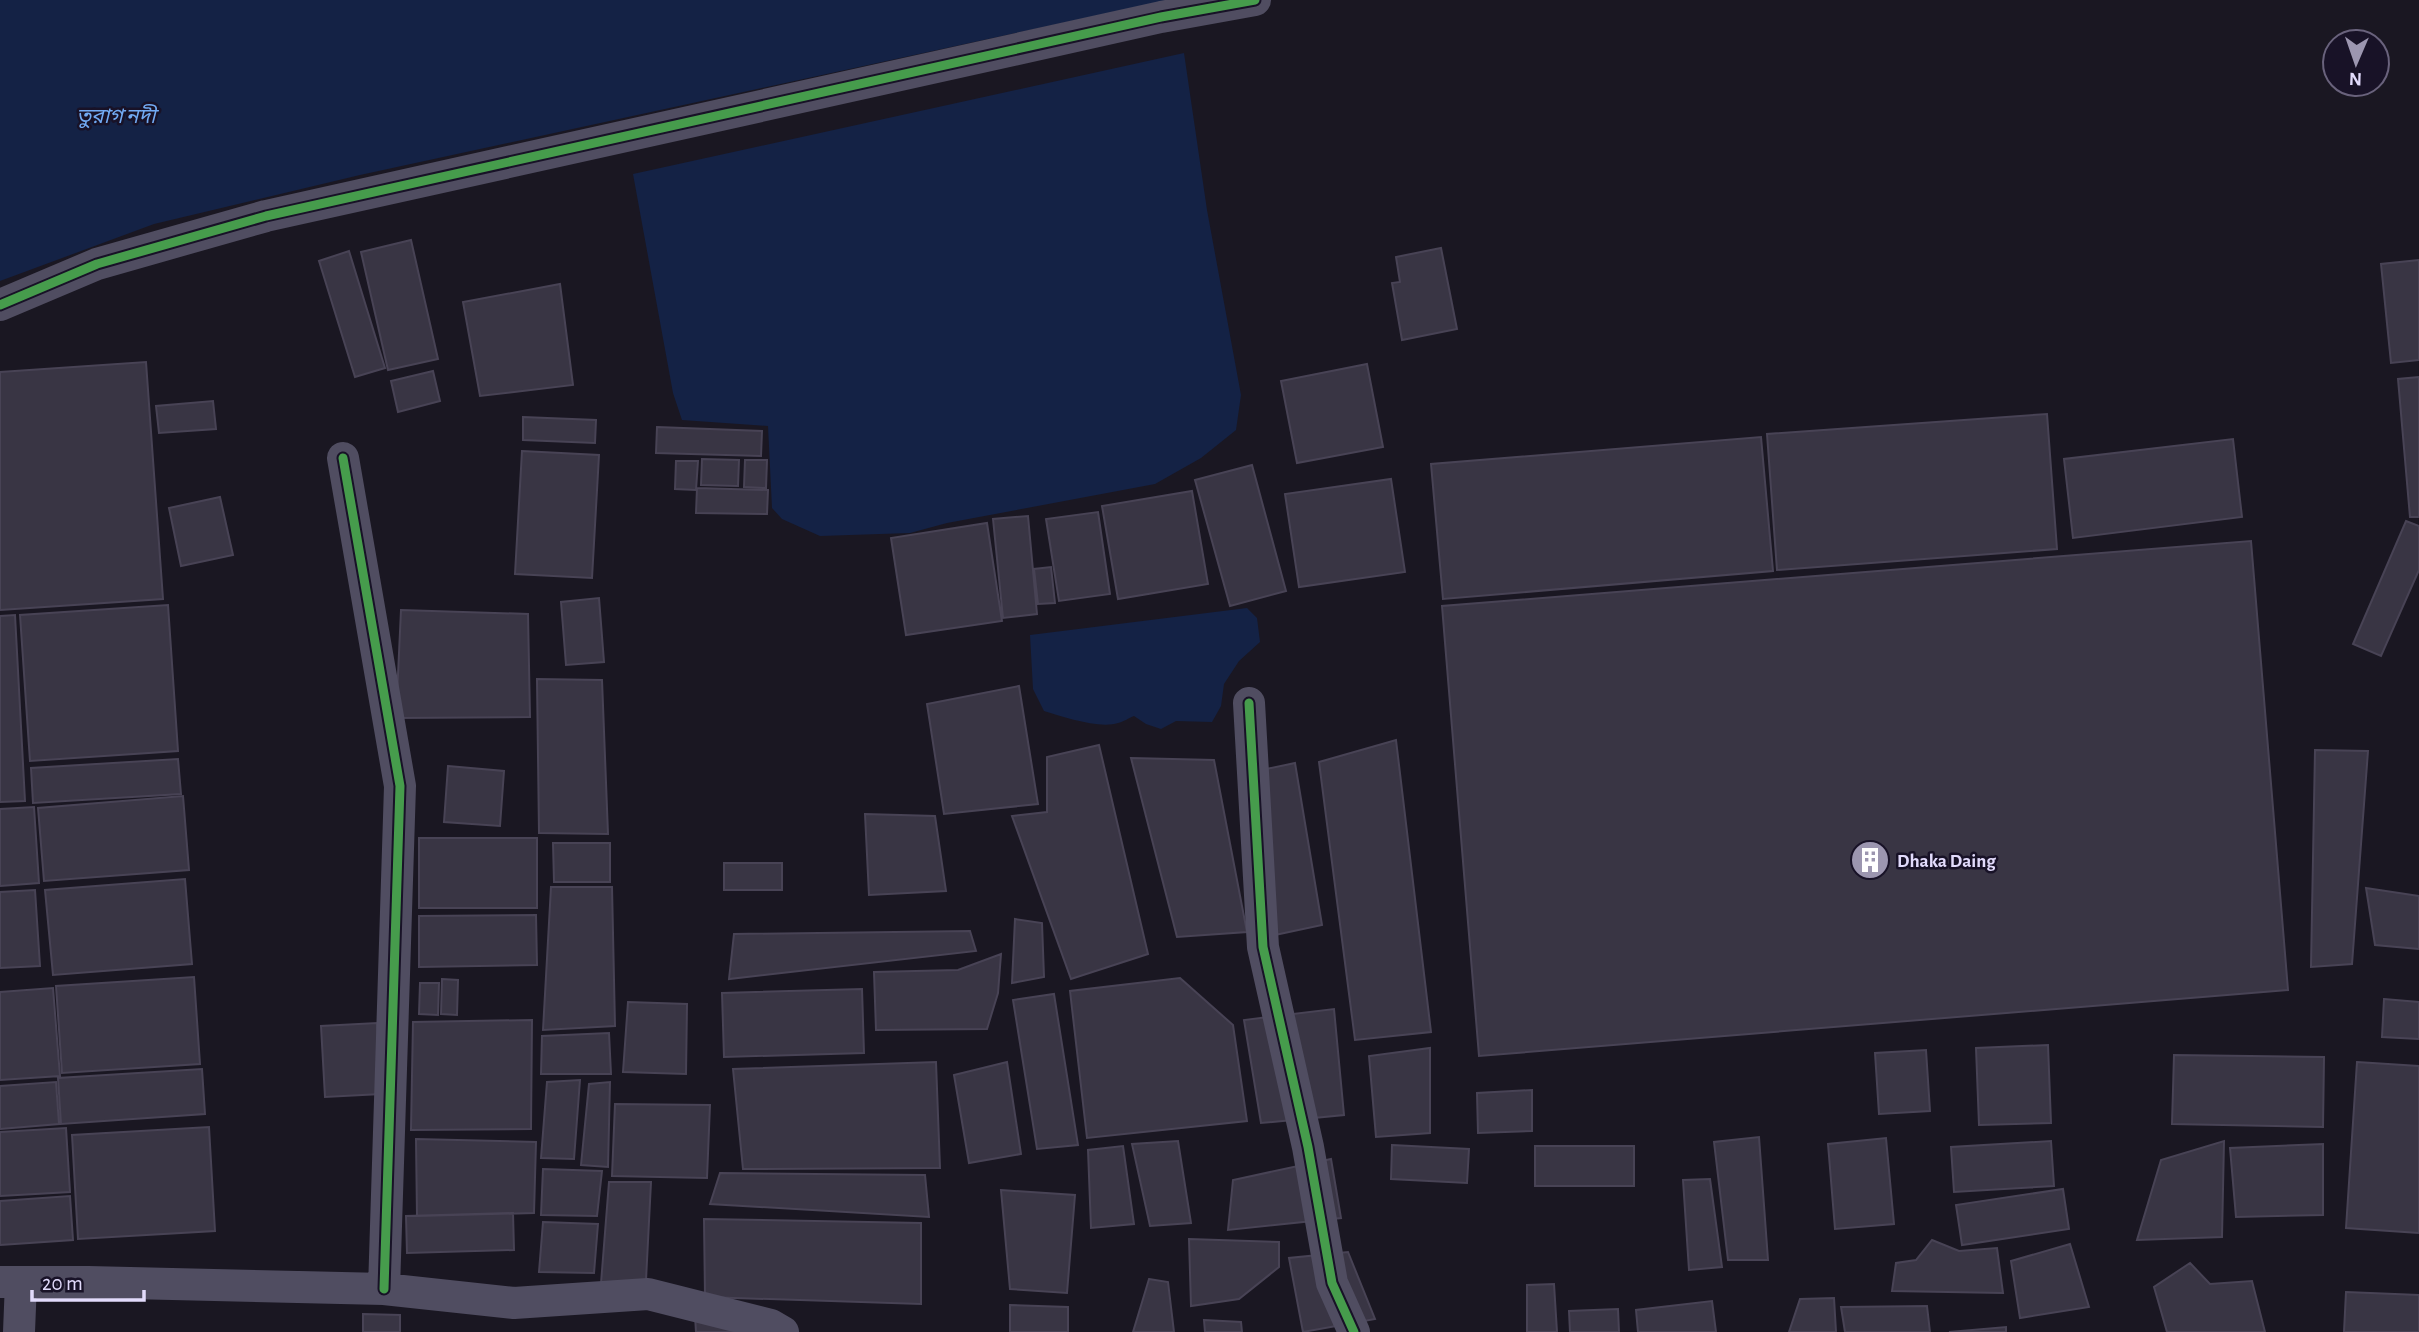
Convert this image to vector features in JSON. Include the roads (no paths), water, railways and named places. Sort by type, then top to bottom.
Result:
[{"type":"street","points":[[0,305],[97,264],[266,216],[1134,23],[1255,0]]},
{"type":"street","points":[[343,458],[400,786],[384,1289]]},
{"type":"street","points":[[1248,703],[1263,947],[1308,1147],[1332,1283],[1354,1332]]},
{"type":"street","points":[[19,1332],[11,1282],[384,1289],[514,1303],[648,1293],[687,1318],[771,1325],[783,1332]]},
{"type":"water","name":"তুরাগ নদী","points":[[0,0],[1168,0],[360,175],[154,224],[0,281]]},
{"type":"water","points":[[1184,53],[1207,210],[1241,395],[1236,430],[1201,458],[1155,484],[947,523],[910,533],[820,536],[782,519],[772,508],[768,426],[682,420],[673,393],[633,174]]},
{"type":"water","points":[[1247,608],[1257,618],[1260,642],[1239,661],[1224,684],[1221,706],[1212,722],[1176,721],[1161,729],[1134,716],[1110,724],[1092,723],[1044,711],[1033,689],[1030,635]]},
{"type":"place","name":"Dhaka Daing","points":[[1870,860]]}]
